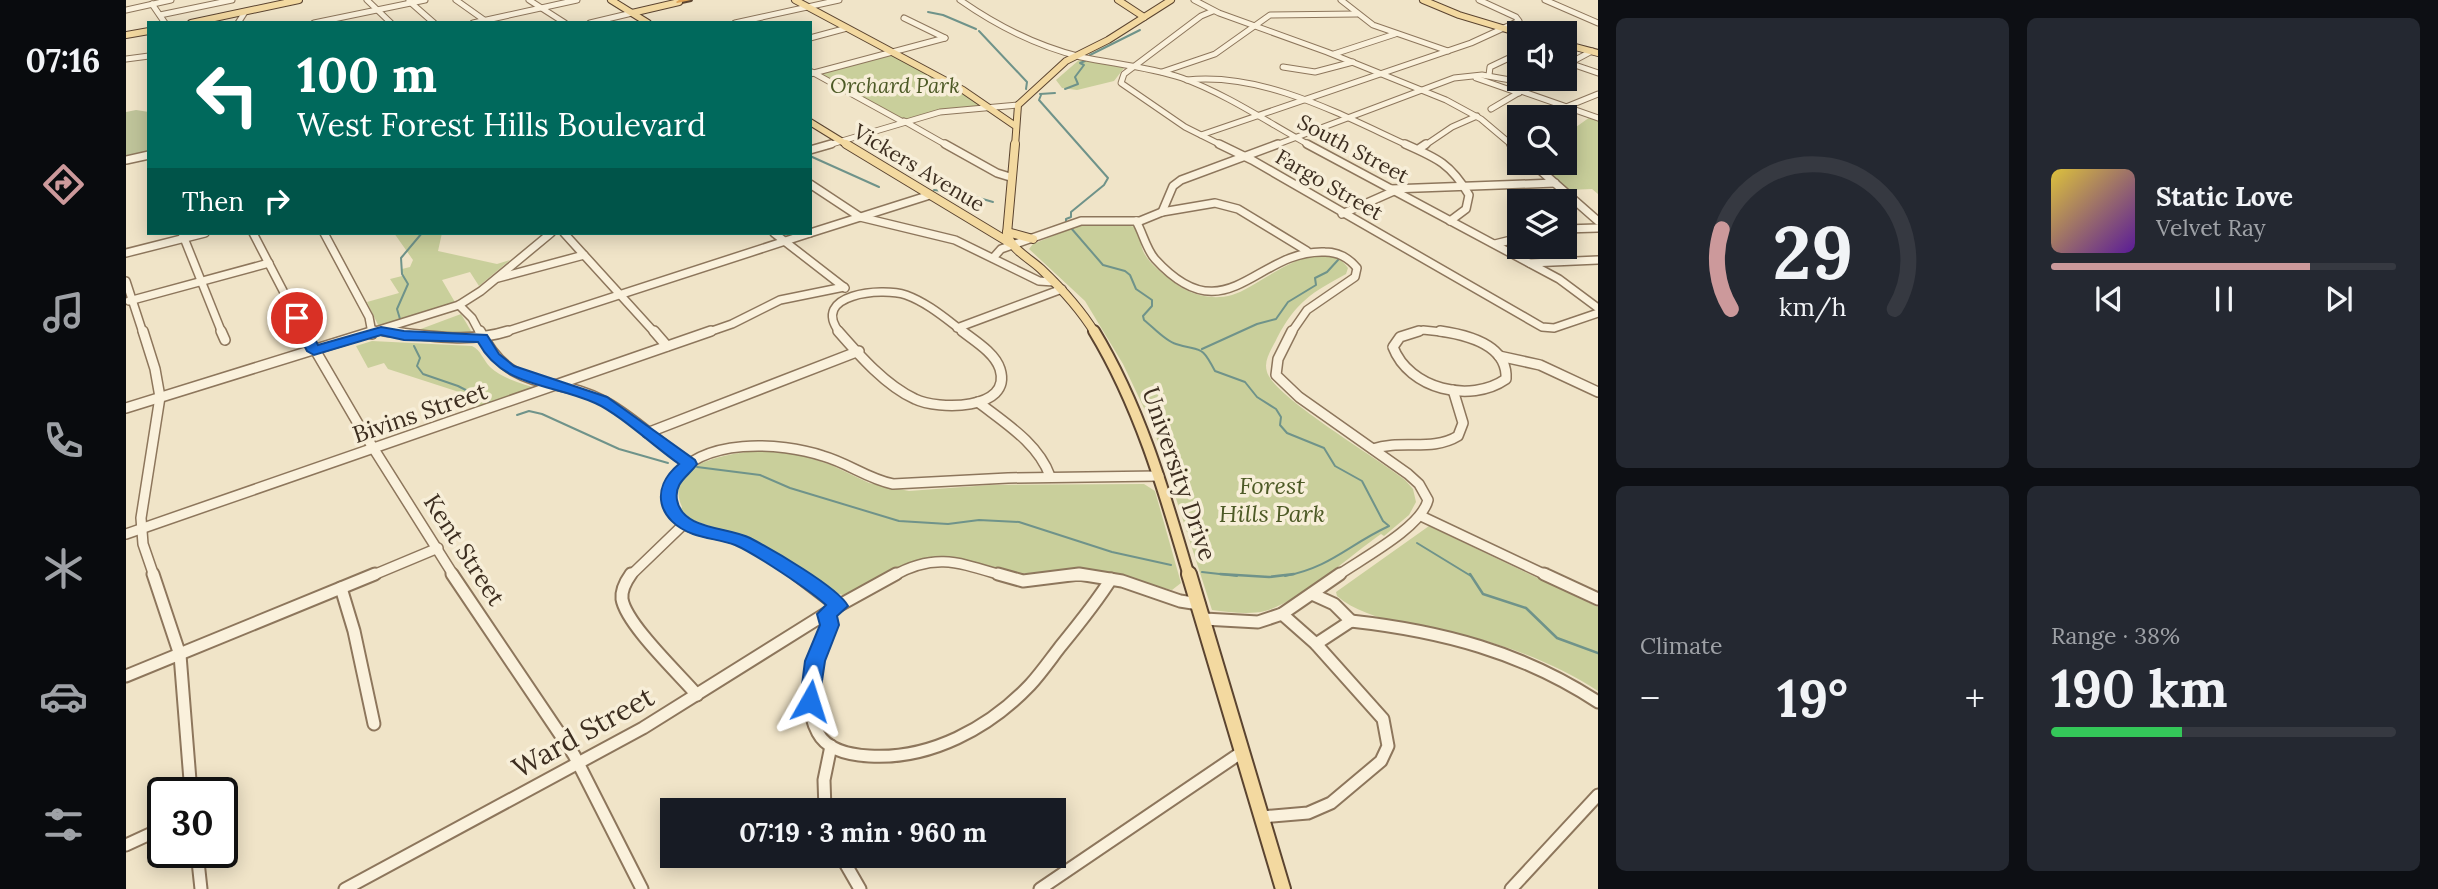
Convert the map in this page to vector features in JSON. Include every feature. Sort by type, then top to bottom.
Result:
[{"type":"highway","points":[[679,2],[688,0]]},
{"type":"main road","points":[[201,21],[299,0]]},
{"type":"main road","points":[[611,0],[645,21]]},
{"type":"main road","points":[[795,0],[970,94],[1014,125]]},
{"type":"main road","points":[[1118,0],[1144,16]]},
{"type":"main road","points":[[1012,244],[1007,232],[1014,125],[1018,104],[1063,64],[1108,40],[1171,0]]},
{"type":"main road","points":[[1423,0],[1457,15],[1505,30]]},
{"type":"main road","points":[[632,13],[679,2]]},
{"type":"main road","points":[[126,35],[147,31]]},
{"type":"main road","points":[[1577,48],[1596,53]]},
{"type":"main road","name":"Vickers Avenue","points":[[812,123],[1012,244]]},
{"type":"main road","points":[[1007,232],[1033,239]]},
{"type":"main road","name":"University Drive","points":[[1012,244],[1058,286],[1088,320],[1111,357],[1139,415],[1199,604],[1283,889]]},
{"type":"street","points":[[126,10],[171,0]]},
{"type":"street","points":[[160,15],[232,0]]},
{"type":"street","points":[[260,0],[268,7]]},
{"type":"street","points":[[367,0],[389,21]]},
{"type":"street","points":[[324,21],[409,1],[425,0]]},
{"type":"street","points":[[456,0],[487,21],[577,0]]},
{"type":"street","points":[[529,0],[562,21]]},
{"type":"street","points":[[743,21],[839,0]]},
{"type":"street","name":"South Street","points":[[960,0],[1016,34],[1077,55],[1162,72],[1187,80],[1530,263],[1574,288],[1598,311]]},
{"type":"street","points":[[1194,0],[1213,11],[1334,54],[1422,90],[1477,116],[1507,141]]},
{"type":"street","points":[[1341,0],[1373,25],[1448,51]]},
{"type":"street","points":[[1481,1],[1495,0]]},
{"type":"street","points":[[1545,0],[1598,23]]},
{"type":"street","points":[[409,1],[432,21]]},
{"type":"street","points":[[1201,135],[1448,51],[1505,30],[1519,22],[1510,14],[1481,1]]},
{"type":"street","points":[[152,4],[164,21]]},
{"type":"street","points":[[1551,9],[1563,8]]},
{"type":"street","points":[[1135,66],[1201,16],[1213,11]]},
{"type":"street","points":[[240,21],[246,15],[245,12]]},
{"type":"street","points":[[598,21],[632,13]]},
{"type":"street","points":[[1162,72],[1215,54],[1267,16],[1279,13],[1357,13]]},
{"type":"street","points":[[812,73],[945,38],[904,18]]},
{"type":"street","points":[[812,37],[847,28]]},
{"type":"street","points":[[1334,54],[1396,33]]},
{"type":"street","points":[[1577,60],[1596,53]]},
{"type":"street","points":[[126,59],[147,56]]},
{"type":"street","points":[[1489,75],[1490,67],[1507,59]]},
{"type":"street","points":[[1283,67],[1315,72],[1353,62]]},
{"type":"street","name":"Fargo Street","points":[[1135,66],[1121,77],[1123,85],[1201,135],[1244,156],[1542,327],[1554,328],[1598,311]]},
{"type":"street","points":[[1577,67],[1598,73]]},
{"type":"street","points":[[812,74],[997,173],[1010,177]]},
{"type":"street","points":[[1467,75],[1560,105]]},
{"type":"street","points":[[1162,212],[1177,182],[1244,156],[1467,75],[1507,79]]},
{"type":"street","points":[[1187,80],[1207,78],[1239,81],[1305,101],[1420,148],[1450,167],[1465,185],[1469,203],[1464,212],[1450,220]]},
{"type":"street","points":[[1491,109],[1520,92]]},
{"type":"street","points":[[1570,105],[1598,94]]},
{"type":"street","points":[[812,149],[946,111],[1018,104]]},
{"type":"street","points":[[1577,111],[1598,118]]},
{"type":"street","points":[[1420,148],[1452,127],[1477,116]]},
{"type":"street","points":[[126,160],[147,155]]},
{"type":"street","points":[[1546,175],[1598,222]]},
{"type":"street","points":[[1342,214],[1393,190],[1555,183]]},
{"type":"street","points":[[812,185],[860,217],[956,240],[1039,281],[1058,286]]},
{"type":"street","points":[[812,232],[930,195]]},
{"type":"street","points":[[993,258],[998,250],[1012,244],[1081,221],[1136,221],[1152,218],[1162,212],[1211,203],[1231,206],[1307,251],[1341,255],[1356,265],[1357,273],[1351,280],[1312,302],[1301,313],[1276,360],[1276,375],[1298,397],[1408,474],[1425,492],[1428,504],[1421,516],[1282,614],[1258,622],[1203,619]]},
{"type":"street","points":[[1136,221],[1156,260],[1183,282],[1206,291],[1227,290],[1307,251]]},
{"type":"street","points":[[1577,226],[1598,222]]},
{"type":"street","points":[[126,253],[183,235],[225,340]]},
{"type":"street","name":"Kent Street","points":[[254,235],[314,351],[462,589],[579,764],[642,889]]},
{"type":"street","points":[[325,235],[377,332]]},
{"type":"street","points":[[126,408],[460,305],[549,235]]},
{"type":"street","points":[[566,235],[622,293],[667,346]]},
{"type":"street","points":[[777,235],[856,295]]},
{"type":"street","points":[[377,332],[482,338],[804,235]]},
{"type":"street","points":[[1495,244],[1507,241]]},
{"type":"street","points":[[497,278],[584,255]]},
{"type":"street","points":[[1530,263],[1598,260]]},
{"type":"street","points":[[129,301],[269,263]]},
{"type":"street","points":[[126,281],[129,301],[155,369],[160,397],[142,529],[143,544],[180,655],[190,777]]},
{"type":"street","points":[[957,328],[1058,286]]},
{"type":"street","name":"Bivins Street","points":[[126,534],[558,386],[740,320],[774,302],[844,287]]},
{"type":"street","points":[[881,290],[911,295],[994,358],[1000,369],[999,385],[978,402],[944,406],[916,400],[902,392],[836,328],[832,319],[837,306],[856,295],[881,290]]},
{"type":"street","points":[[460,305],[470,315],[493,356],[503,366],[526,377],[602,400],[689,464]]},
{"type":"street","points":[[1500,356],[1508,373],[1501,384],[1483,391],[1453,390],[1427,382],[1406,370],[1393,352],[1396,340],[1416,331],[1447,331],[1477,340],[1500,356],[1520,358],[1540,365],[1598,392]]},
{"type":"street","points":[[647,433],[859,351]]},
{"type":"street","points":[[1373,449],[1389,442],[1443,444],[1458,436],[1463,427],[1463,419],[1453,390]]},
{"type":"street","points":[[978,402],[1037,452],[1047,464],[1050,476]]},
{"type":"street","points":[[838,606],[826,594],[742,541],[685,523],[671,509],[668,491],[676,475],[689,464],[729,450],[768,447],[821,455],[874,480],[893,484],[1050,476],[1159,476]]},
{"type":"street","points":[[1421,516],[1598,599]]},
{"type":"street","points":[[685,523],[633,571],[625,582],[622,598],[628,617],[697,695]]},
{"type":"street","points":[[126,676],[438,548]]},
{"type":"street","name":"Ward Street","points":[[345,889],[579,764],[902,569],[934,560],[962,562],[1016,580],[1071,574],[1139,585],[1181,601],[1199,604]]},
{"type":"street","points":[[827,614],[830,625],[815,661],[810,701],[816,730],[831,746],[859,755],[896,757],[921,752],[968,732],[1026,689],[1111,579]]},
{"type":"street","points":[[341,588],[354,631],[374,724]]},
{"type":"street","points":[[1312,594],[1338,607],[1350,621]]},
{"type":"street","points":[[1262,817],[1318,810],[1331,803],[1371,769],[1387,751],[1388,734],[1383,719],[1316,644],[1282,614]]},
{"type":"street","points":[[1316,644],[1350,621],[1410,628],[1493,648],[1533,664],[1598,702]]},
{"type":"street","points":[[825,798],[824,780],[831,746]]},
{"type":"street","points":[[1040,889],[1242,752]]},
{"type":"street","points":[[1511,889],[1598,795]]},
{"type":"street","points":[[126,845],[147,835]]},
{"type":"street","points":[[199,868],[201,889]]},
{"type":"street","points":[[848,868],[860,889]]},
{"type":"green space","name":"Orchard Park","points":[[892,54],[958,89],[981,106],[942,110],[903,120],[817,73]]},
{"type":"green space","points":[[1079,60],[1124,68],[1114,81],[1077,90],[1062,88],[1056,80]]},
{"type":"green space","points":[[126,112],[147,112],[147,154],[126,159]]},
{"type":"green space","points":[[1590,117],[1598,120],[1598,194],[1592,189],[1567,189],[1551,175],[1577,175],[1577,126]]},
{"type":"green space","name":"Forest Hills Park","points":[[1117,224],[1137,227],[1146,257],[1153,264],[1184,289],[1207,297],[1232,295],[1307,257],[1322,255],[1336,258],[1348,268],[1346,274],[1314,293],[1291,315],[1269,355],[1267,372],[1274,383],[1307,412],[1405,480],[1413,489],[1416,502],[1409,515],[1384,536],[1381,534],[1309,588],[1279,606],[1252,613],[1212,610],[1153,427],[1123,364],[1085,301],[1029,249],[1033,244],[1080,225]]},
{"type":"green space","points":[[395,235],[442,235],[438,251],[497,264],[510,260],[479,286],[470,272],[442,280],[456,304],[379,327],[367,302],[399,293],[390,279],[402,276],[402,269],[410,267],[413,260]]},
{"type":"green space","points":[[461,314],[471,331],[467,335],[410,333]]},
{"type":"green space","points":[[372,341],[472,346],[502,375],[542,390],[480,412],[472,400],[459,392],[388,369],[384,363],[368,368],[356,346]]},
{"type":"green space","name":"Forest Hills Park","points":[[758,451],[798,454],[831,465],[869,483],[909,491],[990,485],[1144,484],[1155,491],[1181,583],[1172,590],[1111,575],[1077,570],[1012,574],[946,557],[907,563],[843,595],[835,593],[757,542],[692,520],[680,511],[682,507],[678,492],[682,480],[690,470],[716,458]]},
{"type":"green space","name":"Forest Hills Park","points":[[1429,526],[1598,607],[1598,691],[1523,653],[1475,638],[1384,619],[1366,613],[1337,596],[1336,592]]},
{"type":"waterway","points":[[928,12],[943,15],[976,29]]},
{"type":"waterway","points":[[1090,55],[1140,30]]},
{"type":"waterway","points":[[979,31],[1027,82],[1026,89]]},
{"type":"waterway","points":[[1065,89],[1078,84],[1075,77],[1084,65],[1080,63],[1085,61]]},
{"type":"waterway","points":[[1040,94],[1055,93]]},
{"type":"waterway","points":[[1041,95],[1039,100],[1108,178],[1104,185],[1071,212],[1071,217],[1066,219],[1066,222]]},
{"type":"waterway","points":[[812,157],[879,187]]},
{"type":"waterway","points":[[934,190],[962,193],[993,202]]},
{"type":"waterway","points":[[1071,228],[1103,265],[1125,271],[1130,275],[1136,289],[1152,300],[1152,306],[1143,316],[1144,320],[1163,337],[1196,349],[1207,357],[1215,371],[1245,382],[1257,397],[1276,409],[1281,417],[1280,425],[1287,433],[1324,448],[1335,466],[1362,481],[1383,521],[1389,526],[1315,567],[1292,574]]},
{"type":"waterway","points":[[400,319],[397,309],[408,284],[402,274],[401,258],[420,235]]},
{"type":"waterway","points":[[1202,349],[1257,324],[1276,319],[1288,302],[1316,285],[1315,278],[1327,272],[1338,260]]},
{"type":"waterway","points":[[414,346],[420,358],[417,366],[423,374],[458,386],[491,403]]},
{"type":"waterway","points":[[517,415],[529,411],[542,414],[619,449],[668,463]]},
{"type":"waterway","points":[[697,467],[760,475],[790,488],[899,521],[948,524],[979,520],[1019,522],[1112,552],[1171,565]]},
{"type":"waterway","points":[[1417,543],[1471,576]]},
{"type":"waterway","points":[[1202,572],[1237,576]]},
{"type":"waterway","points":[[1220,574],[1269,577],[1292,574]]},
{"type":"waterway","points":[[1285,576],[1292,574]]},
{"type":"waterway","points":[[1470,574],[1483,594],[1526,608],[1557,638],[1598,653]]},
{"type":"route","points":[[297,318],[314,351],[381,331],[386,334],[482,338],[489,352],[503,366],[536,380],[602,400],[689,464],[679,471],[668,491],[671,509],[679,520],[698,529],[742,541],[826,594],[838,606],[827,614],[830,625],[815,661],[810,701]]}]
